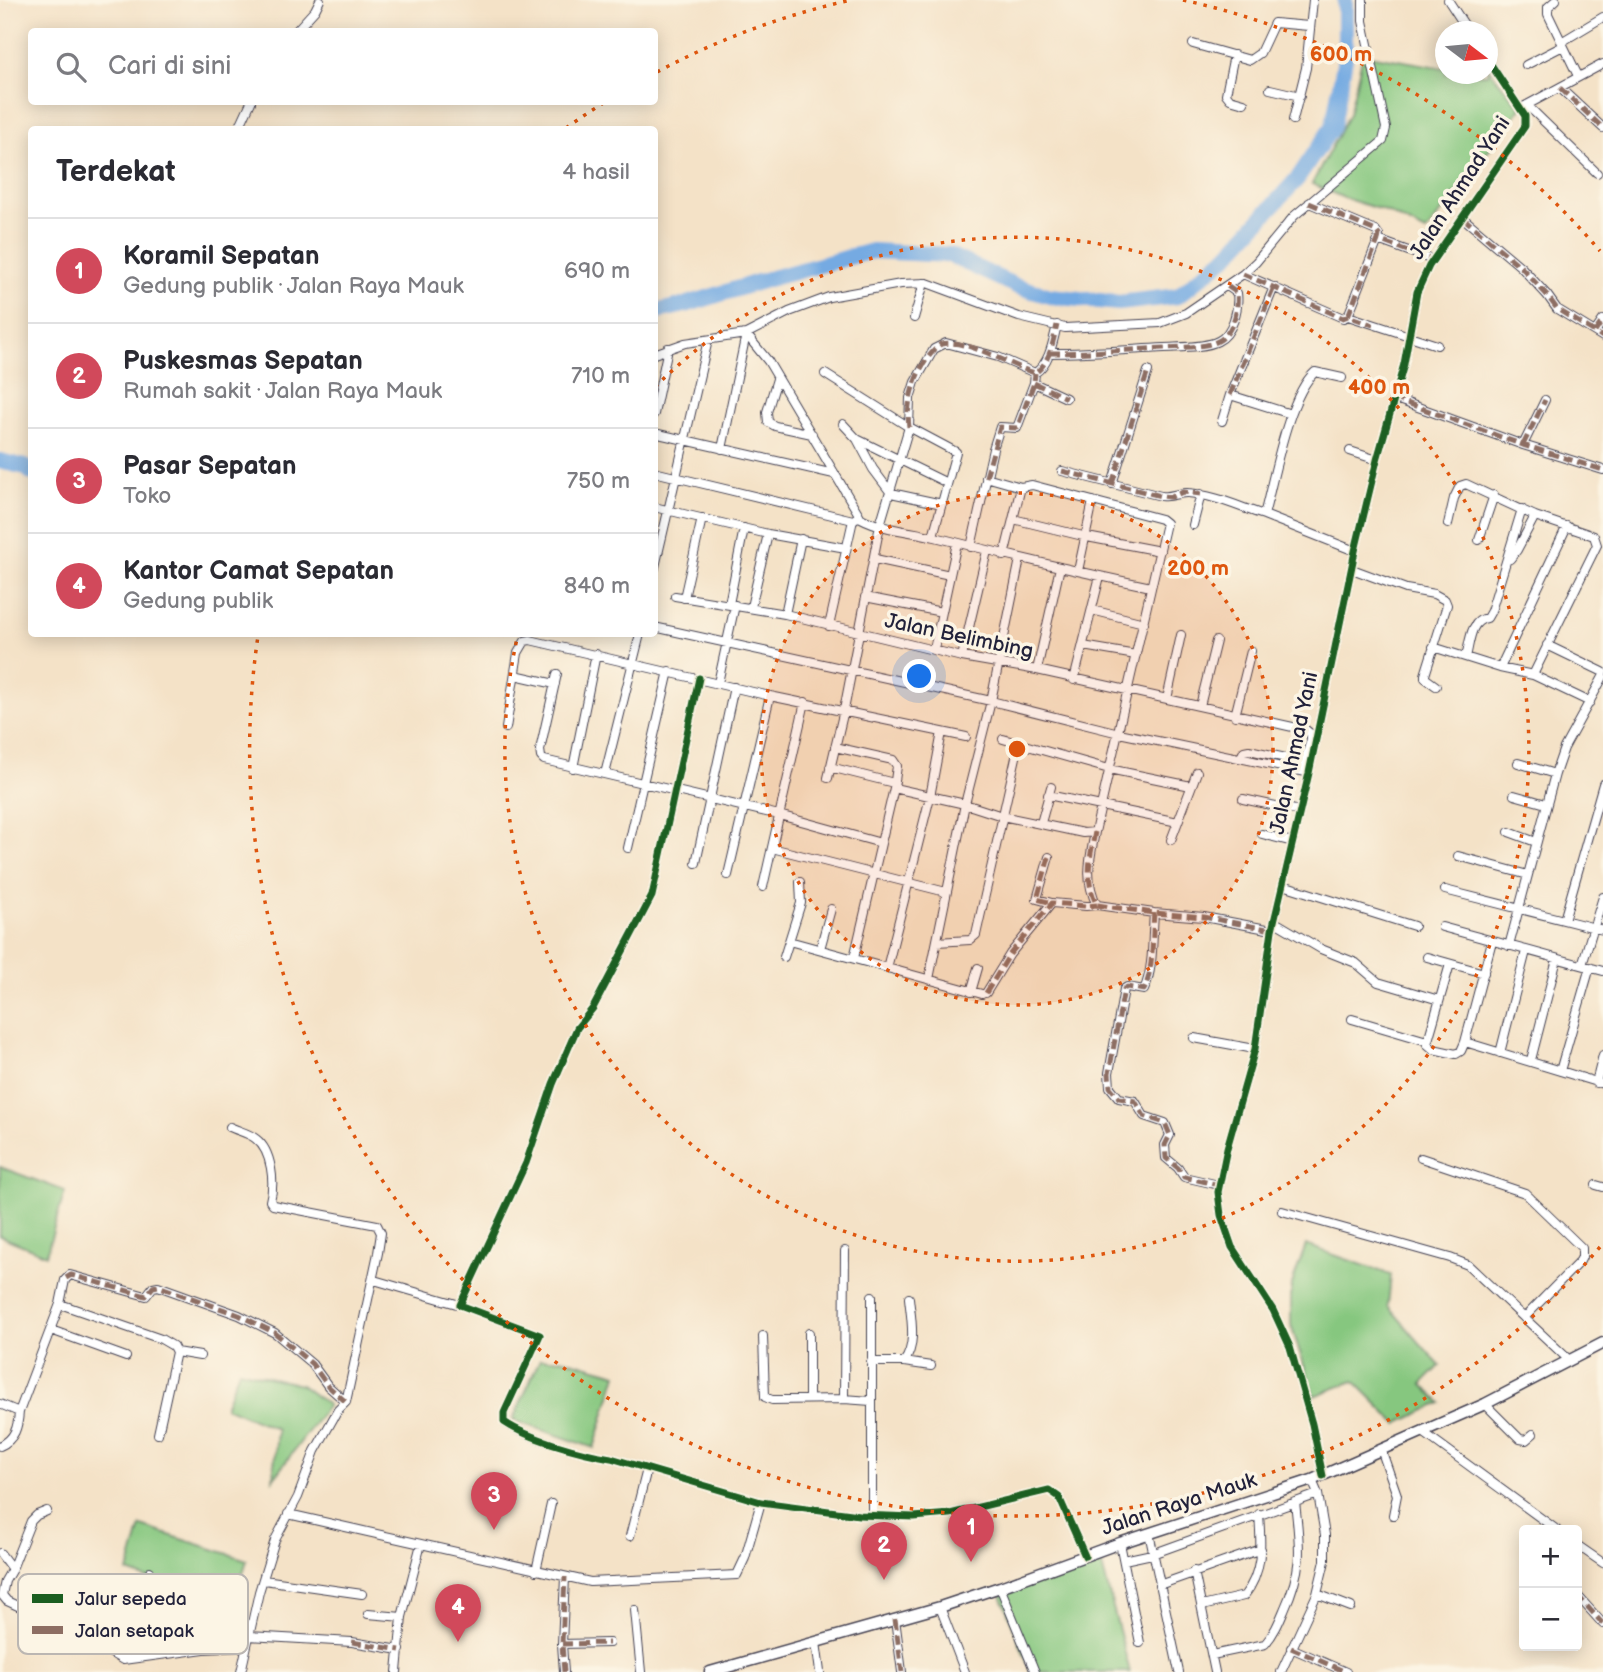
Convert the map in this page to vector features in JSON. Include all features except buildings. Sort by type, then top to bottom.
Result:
[{"type":"main road","name":"Jalan Raya Mauk","points":[[711,1672],[1000,1587],[1149,1533],[1317,1478],[1485,1404],[1603,1343]]},
{"type":"street","points":[[298,28],[320,0]]},
{"type":"street","points":[[1293,120],[1306,68],[1313,0]]},
{"type":"street","points":[[658,352],[668,348],[746,334],[789,312],[829,297],[885,286],[924,283],[1019,317],[1074,329],[1160,323],[1186,313],[1243,274],[1308,203],[1380,146],[1386,136],[1381,96],[1363,21],[1363,0]]},
{"type":"street","points":[[1556,0],[1548,7],[1548,15],[1578,76]]},
{"type":"street","points":[[1452,1],[1463,21]]},
{"type":"street","points":[[1526,65],[1603,17]]},
{"type":"street","points":[[1193,44],[1248,60],[1256,58],[1274,23],[1309,26]]},
{"type":"street","points":[[1234,55],[1226,94],[1230,99],[1244,103]]},
{"type":"street","points":[[1597,173],[1523,107],[1578,76],[1601,68]]},
{"type":"street","name":"Jalan Ahmad Yani","points":[[1281,1672],[1317,1594],[1323,1574],[1326,1548],[1312,1424],[1290,1347],[1273,1310],[1232,1247],[1218,1200],[1219,1185],[1255,1049],[1274,926],[1300,811],[1305,769],[1377,460],[1410,335],[1417,292],[1433,260],[1524,128],[1523,107],[1498,74]]},
{"type":"street","points":[[1560,88],[1603,128]]},
{"type":"street","points":[[1270,89],[1300,96]]},
{"type":"street","points":[[240,126],[250,105]]},
{"type":"street","points":[[1308,203],[1378,234],[1348,316]]},
{"type":"street","points":[[1463,218],[1521,267],[1557,309],[1599,335],[1603,320]]},
{"type":"street","points":[[1378,240],[1433,260]]},
{"type":"street","points":[[1243,274],[1343,318],[1348,316],[1437,345]]},
{"type":"street","points":[[914,318],[924,283]]},
{"type":"street","points":[[1050,353],[1189,347],[1217,342],[1224,335],[1238,309],[1237,293],[1227,286]]},
{"type":"street","points":[[1222,421],[1230,394],[1274,287]]},
{"type":"street","points":[[1035,373],[1040,370],[1050,353],[1057,325]]},
{"type":"street","points":[[746,334],[764,355],[812,434],[856,518],[846,548],[829,626]]},
{"type":"street","points":[[723,449],[746,334]]},
{"type":"street","points":[[658,555],[708,340]]},
{"type":"street","points":[[828,778],[880,525],[909,427],[908,403],[926,362],[934,349],[941,344],[951,343],[998,356],[1035,373]]},
{"type":"street","points":[[658,395],[668,348]]},
{"type":"street","points":[[1112,484],[1149,371]]},
{"type":"street","points":[[1264,516],[1291,414],[1313,373],[1321,372],[1342,378]]},
{"type":"street","points":[[971,547],[1000,427],[1017,428],[1034,383],[1035,373]]},
{"type":"street","points":[[825,374],[909,427],[956,452],[933,536]]},
{"type":"street","points":[[777,379],[767,412],[768,422],[812,434]]},
{"type":"street","points":[[1034,383],[1066,398]]},
{"type":"street","points":[[1230,394],[1291,414]]},
{"type":"street","points":[[1393,398],[1523,445],[1603,470]]},
{"type":"street","points":[[1523,445],[1545,400]]},
{"type":"street","points":[[843,424],[857,439],[873,469],[891,493],[942,504]]},
{"type":"street","points":[[658,434],[834,474]]},
{"type":"street","points":[[857,439],[947,483]]},
{"type":"street","points":[[1350,451],[1377,460]]},
{"type":"street","points":[[1062,471],[1168,497],[1183,492],[1201,494],[1355,551]]},
{"type":"street","points":[[658,473],[933,536],[1020,559],[1151,587]]},
{"type":"street","points":[[986,477],[1021,487],[1032,485],[1165,521],[1166,527],[1088,867],[1090,888],[1097,905]]},
{"type":"street","points":[[1448,524],[1454,498],[1462,485],[1468,484],[1535,516],[1594,536],[1597,543],[1533,675]]},
{"type":"street","points":[[1004,555],[1021,487]]},
{"type":"street","points":[[1193,525],[1201,494]]},
{"type":"street","points":[[1479,540],[1494,495]]},
{"type":"street","points":[[1078,571],[1093,501]]},
{"type":"street","points":[[658,508],[768,534],[846,548]]},
{"type":"street","points":[[1466,657],[1475,624],[1489,615],[1522,509]]},
{"type":"street","points":[[1506,564],[1517,550],[1535,516]]},
{"type":"street","name":"Jalan Belimbing","points":[[702,518],[679,597],[785,614],[962,657],[1037,670],[1309,732],[1310,748],[1305,769]]},
{"type":"street","points":[[1013,519],[1160,551]]},
{"type":"street","points":[[1500,668],[1567,526]]},
{"type":"street","points":[[718,683],[744,528]]},
{"type":"street","points":[[751,607],[768,534]]},
{"type":"street","points":[[785,614],[802,539]]},
{"type":"street","points":[[934,649],[957,543]]},
{"type":"street","points":[[962,657],[987,551]]},
{"type":"street","points":[[875,559],[950,575]]},
{"type":"street","points":[[929,979],[1020,559]]},
{"type":"street","points":[[1037,670],[1060,567]]},
{"type":"street","points":[[1352,569],[1446,600],[1447,605],[1425,678],[1436,686]]},
{"type":"street","points":[[1074,680],[1100,576]]},
{"type":"street","points":[[865,597],[942,612]]},
{"type":"street","points":[[1092,611],[1144,623]]},
{"type":"street","points":[[658,627],[991,701],[1119,733],[1305,769]]},
{"type":"street","points":[[1167,699],[1181,635]]},
{"type":"street","points":[[605,774],[639,637]]},
{"type":"street","points":[[506,728],[518,653],[525,642],[540,641],[770,696],[966,737]]},
{"type":"street","points":[[1200,706],[1216,641]]},
{"type":"street","points":[[1547,645],[1603,672]]},
{"type":"street","points":[[1083,646],[1136,655]]},
{"type":"street","points":[[1433,647],[1500,668],[1533,675],[1590,702]]},
{"type":"street","points":[[1235,716],[1251,651]]},
{"type":"street","points":[[573,768],[596,654]]},
{"type":"street","points":[[628,848],[668,671]]},
{"type":"street","points":[[557,674],[540,754],[545,761],[710,798],[881,843]]},
{"type":"street","points":[[515,675],[555,684]]},
{"type":"street","points":[[1509,946],[1546,804],[1564,748],[1603,677]]},
{"type":"street","points":[[460,1305],[526,1163],[553,1084],[577,1028],[593,1008],[652,896],[699,678]]},
{"type":"street","points":[[696,863],[734,687]]},
{"type":"street","points":[[728,875],[770,696]]},
{"type":"street","points":[[763,887],[805,702]]},
{"type":"street","points":[[887,968],[930,797],[942,732]]},
{"type":"street","points":[[1003,739],[1109,769],[1191,786]]},
{"type":"street","points":[[937,943],[970,940],[976,935],[1019,744]]},
{"type":"street","points":[[835,747],[893,760],[897,766],[855,958]]},
{"type":"street","points":[[1518,763],[1555,774]]},
{"type":"street","points":[[830,767],[1002,816],[1083,833],[1095,832]]},
{"type":"street","points":[[1171,840],[1197,772]]},
{"type":"street","points":[[1564,920],[1603,784]]},
{"type":"street","points":[[1041,823],[1050,791],[1100,807],[1178,822]]},
{"type":"street","points":[[1514,795],[1546,804]]},
{"type":"street","points":[[1243,799],[1300,811]]},
{"type":"street","points":[[1509,832],[1536,842]]},
{"type":"street","points":[[1262,834],[1293,842]]},
{"type":"street","points":[[772,848],[946,892]]},
{"type":"street","points":[[1458,856],[1528,875]]},
{"type":"street","points":[[1048,857],[1037,899],[1052,903],[1097,905],[1274,926],[1356,963],[1378,982],[1439,1000]]},
{"type":"street","points":[[784,957],[801,903],[800,882]]},
{"type":"street","points":[[1283,885],[1415,926]]},
{"type":"street","points":[[1445,890],[1599,929]]},
{"type":"street","points":[[1560,1071],[1586,966],[1599,929],[1603,897]]},
{"type":"street","points":[[789,941],[984,994],[1010,954],[1052,903]]},
{"type":"street","points":[[820,949],[831,909]]},
{"type":"street","points":[[1154,913],[1150,972],[1144,990],[1127,987],[1124,989],[1110,1087],[1119,1098],[1135,1101],[1144,1116],[1165,1123],[1170,1135],[1165,1145],[1166,1158],[1184,1177],[1219,1185]]},
{"type":"street","points":[[1442,927],[1603,971]]},
{"type":"street","points":[[1450,964],[1427,1041],[1429,1048],[1456,1054],[1461,1051],[1465,1042],[1492,941]]},
{"type":"street","points":[[1500,1053],[1526,951]]},
{"type":"street","points":[[1427,957],[1483,973]]},
{"type":"street","points":[[1531,1060],[1557,959]]},
{"type":"street","points":[[971,992],[978,968]]},
{"type":"street","points":[[1352,1019],[1427,1041]]},
{"type":"street","points":[[1194,1038],[1255,1049]]},
{"type":"street","points":[[1465,1042],[1599,1083],[1603,1055]]},
{"type":"street","points":[[230,1127],[260,1143],[273,1174],[270,1201],[273,1205],[379,1226],[381,1233],[374,1280],[346,1402],[338,1410],[315,1451],[298,1497],[275,1540],[249,1636],[352,1642],[400,1650]]},
{"type":"street","points":[[1421,1158],[1525,1193],[1582,1248],[1583,1257],[1580,1261],[1524,1318]]},
{"type":"street","points":[[1282,1211],[1460,1261],[1477,1271],[1568,1359]]},
{"type":"street","points":[[845,1251],[845,1399]]},
{"type":"street","points":[[0,1446],[8,1442],[16,1431],[19,1412],[51,1330],[65,1280],[70,1275],[146,1296],[153,1286],[160,1287],[239,1315],[275,1333],[312,1364],[328,1386],[346,1402]]},
{"type":"street","points":[[374,1280],[460,1305],[540,1335],[504,1413],[504,1422],[516,1430],[585,1454],[611,1458],[761,1502],[825,1512],[914,1517],[950,1514],[1049,1490],[1059,1497],[1084,1556]]},
{"type":"street","points":[[872,1296],[872,1515]]},
{"type":"street","points":[[904,1362],[910,1354],[912,1338],[909,1298]]},
{"type":"street","points":[[60,1304],[172,1345],[176,1352],[158,1434]]},
{"type":"street","points":[[51,1330],[126,1357]]},
{"type":"street","points":[[808,1399],[809,1334]]},
{"type":"street","points":[[763,1336],[765,1397],[772,1400],[872,1401]]},
{"type":"street","points":[[176,1352],[200,1356]]},
{"type":"street","points":[[871,1362],[904,1362],[931,1366]]},
{"type":"street","points":[[0,1404],[19,1412]]},
{"type":"street","points":[[1485,1404],[1520,1439],[1526,1440],[1533,1434]]},
{"type":"street","points":[[1423,1432],[1550,1525]]},
{"type":"street","points":[[1381,1449],[1397,1495],[1392,1515]]},
{"type":"street","points":[[630,1536],[647,1469]]},
{"type":"street","points":[[1124,1560],[1152,1554],[1318,1494]]},
{"type":"street","points":[[288,1514],[590,1582],[737,1576],[761,1502]]},
{"type":"street","points":[[1212,1655],[1265,1644],[1278,1626],[1299,1573],[1300,1544],[1295,1502]]},
{"type":"street","points":[[536,1571],[551,1504]]},
{"type":"street","points":[[18,1607],[7,1601],[2,1595],[3,1590],[31,1521],[47,1511]]},
{"type":"street","points":[[1202,1606],[1244,1596],[1251,1587],[1258,1570],[1261,1549],[1259,1514]]},
{"type":"street","points":[[1149,1533],[1179,1672]]},
{"type":"street","points":[[1120,1543],[1140,1643]]},
{"type":"street","points":[[397,1672],[402,1617],[421,1544]]},
{"type":"street","points":[[1582,1548],[1603,1563]]},
{"type":"street","points":[[1159,1585],[1261,1549]]},
{"type":"street","points":[[0,1553],[12,1569]]},
{"type":"street","points":[[1194,1572],[1215,1672]]},
{"type":"street","points":[[564,1672],[562,1644],[565,1577]]},
{"type":"street","points":[[264,1580],[362,1594]]},
{"type":"street","points":[[1000,1587],[1035,1672]]},
{"type":"street","points":[[1317,1594],[1351,1607]]},
{"type":"street","points":[[1582,1600],[1603,1623]]},
{"type":"street","points":[[940,1606],[965,1672]]},
{"type":"street","points":[[635,1610],[641,1672]]},
{"type":"street","points":[[368,1614],[402,1617]]},
{"type":"street","points":[[895,1619],[902,1672]]},
{"type":"street","points":[[816,1642],[820,1672]]},
{"type":"street","points":[[562,1644],[609,1643]]},
{"type":"street","points":[[1291,1648],[1346,1672]]},
{"type":"street","points":[[113,1654],[123,1660],[167,1654]]},
{"type":"street","points":[[123,1660],[125,1654]]},
{"type":"street","points":[[241,1672],[244,1654]]},
{"type":"green space","points":[[1363,54],[1435,66],[1435,84],[1498,84],[1498,80],[1521,108],[1426,232],[1385,211],[1312,184],[1349,114]]},
{"type":"green space","points":[[0,1167],[65,1191],[46,1255],[0,1236]]},
{"type":"green space","points":[[1306,1245],[1391,1275],[1388,1306],[1440,1366],[1422,1384],[1441,1403],[1397,1424],[1354,1381],[1314,1396],[1291,1325],[1291,1287]]},
{"type":"green space","points":[[540,1359],[564,1359],[617,1374],[594,1448],[513,1420]]},
{"type":"green space","points":[[239,1370],[301,1385],[328,1405],[273,1479],[277,1429],[225,1407]]},
{"type":"green space","points":[[141,1526],[247,1560],[243,1574],[128,1572]]},
{"type":"green space","points":[[1100,1558],[1130,1672],[1031,1672],[1001,1595]]},
{"type":"waterway","points":[[658,311],[872,251],[949,255],[1016,286],[1050,296],[1119,303],[1178,296],[1229,254],[1298,178],[1333,126],[1345,58],[1345,0]]},
{"type":"waterway","points":[[0,461],[28,470]]},
{"type":"marked path","points":[[1560,88],[1603,128]]},
{"type":"marked path","points":[[1309,203],[1376,231],[1378,240],[1433,260]]},
{"type":"marked path","points":[[1463,218],[1521,267],[1557,309],[1603,337]]},
{"type":"marked path","points":[[1348,316],[1378,240]]},
{"type":"marked path","points":[[1243,274],[1343,318],[1348,316],[1373,325]]},
{"type":"marked path","points":[[1050,353],[1191,347],[1213,343],[1228,333],[1236,313],[1237,293],[1227,286]]},
{"type":"marked path","points":[[1230,395],[1274,287]]},
{"type":"marked path","points":[[1595,332],[1603,320]]},
{"type":"marked path","points":[[909,427],[909,405],[915,382],[926,361],[941,344],[964,345],[1035,373],[1047,358],[1057,325]]},
{"type":"marked path","points":[[1112,484],[1148,371]]},
{"type":"marked path","points":[[986,477],[1000,427],[1017,428],[1034,383],[1035,373]]},
{"type":"marked path","points":[[1034,383],[1066,398]]},
{"type":"marked path","points":[[1393,398],[1523,445],[1603,470]]},
{"type":"marked path","points":[[1523,445],[1545,400]]},
{"type":"marked path","points":[[1062,471],[1161,496],[1171,497],[1183,492],[1201,494]]},
{"type":"marked path","points":[[1095,832],[1089,878],[1097,905],[1204,917],[1272,930]]},
{"type":"marked path","points":[[1049,857],[1037,899],[1052,903]]},
{"type":"marked path","points":[[986,993],[1010,954],[1052,903],[1097,905]]},
{"type":"marked path","points":[[1154,913],[1151,962],[1144,990],[1127,987],[1124,989],[1109,1073],[1110,1087],[1119,1098],[1135,1101],[1144,1116],[1165,1123],[1170,1135],[1165,1145],[1166,1158],[1184,1177],[1219,1185]]},
{"type":"marked path","points":[[66,1278],[71,1275],[146,1296],[153,1287],[158,1286],[239,1315],[275,1333],[312,1364],[328,1386],[346,1402]]},
{"type":"marked path","points":[[564,1672],[562,1644],[565,1577]]},
{"type":"marked path","points":[[1582,1601],[1603,1624]]},
{"type":"marked path","points":[[895,1619],[902,1672]]},
{"type":"marked path","points":[[352,1642],[400,1650]]},
{"type":"marked path","points":[[562,1644],[609,1643]]},
{"type":"marked path","points":[[1291,1648],[1346,1672]]},
{"type":"cycle path","points":[[1323,1476],[1312,1424],[1290,1347],[1273,1310],[1232,1247],[1221,1215],[1218,1192],[1227,1148],[1255,1049],[1272,930],[1309,773],[1355,551],[1404,364],[1417,292],[1429,266],[1525,126],[1525,116],[1498,75]]},
{"type":"cycle path","points":[[699,678],[652,896],[593,1008],[577,1028],[553,1084],[526,1163],[460,1305],[540,1335],[504,1413],[504,1422],[555,1444],[761,1502],[859,1515],[914,1517],[950,1514],[1049,1490],[1059,1497],[1085,1556]]},
{"type":"place","name":"Pasar Sepatan","points":[[494,1530]]},
{"type":"place","name":"Koramil Sepatan","points":[[971,1562]]},
{"type":"place","name":"Puskesmas Sepatan","points":[[884,1580]]},
{"type":"place","name":"Kantor Camat Sepatan","points":[[458,1642]]}]
